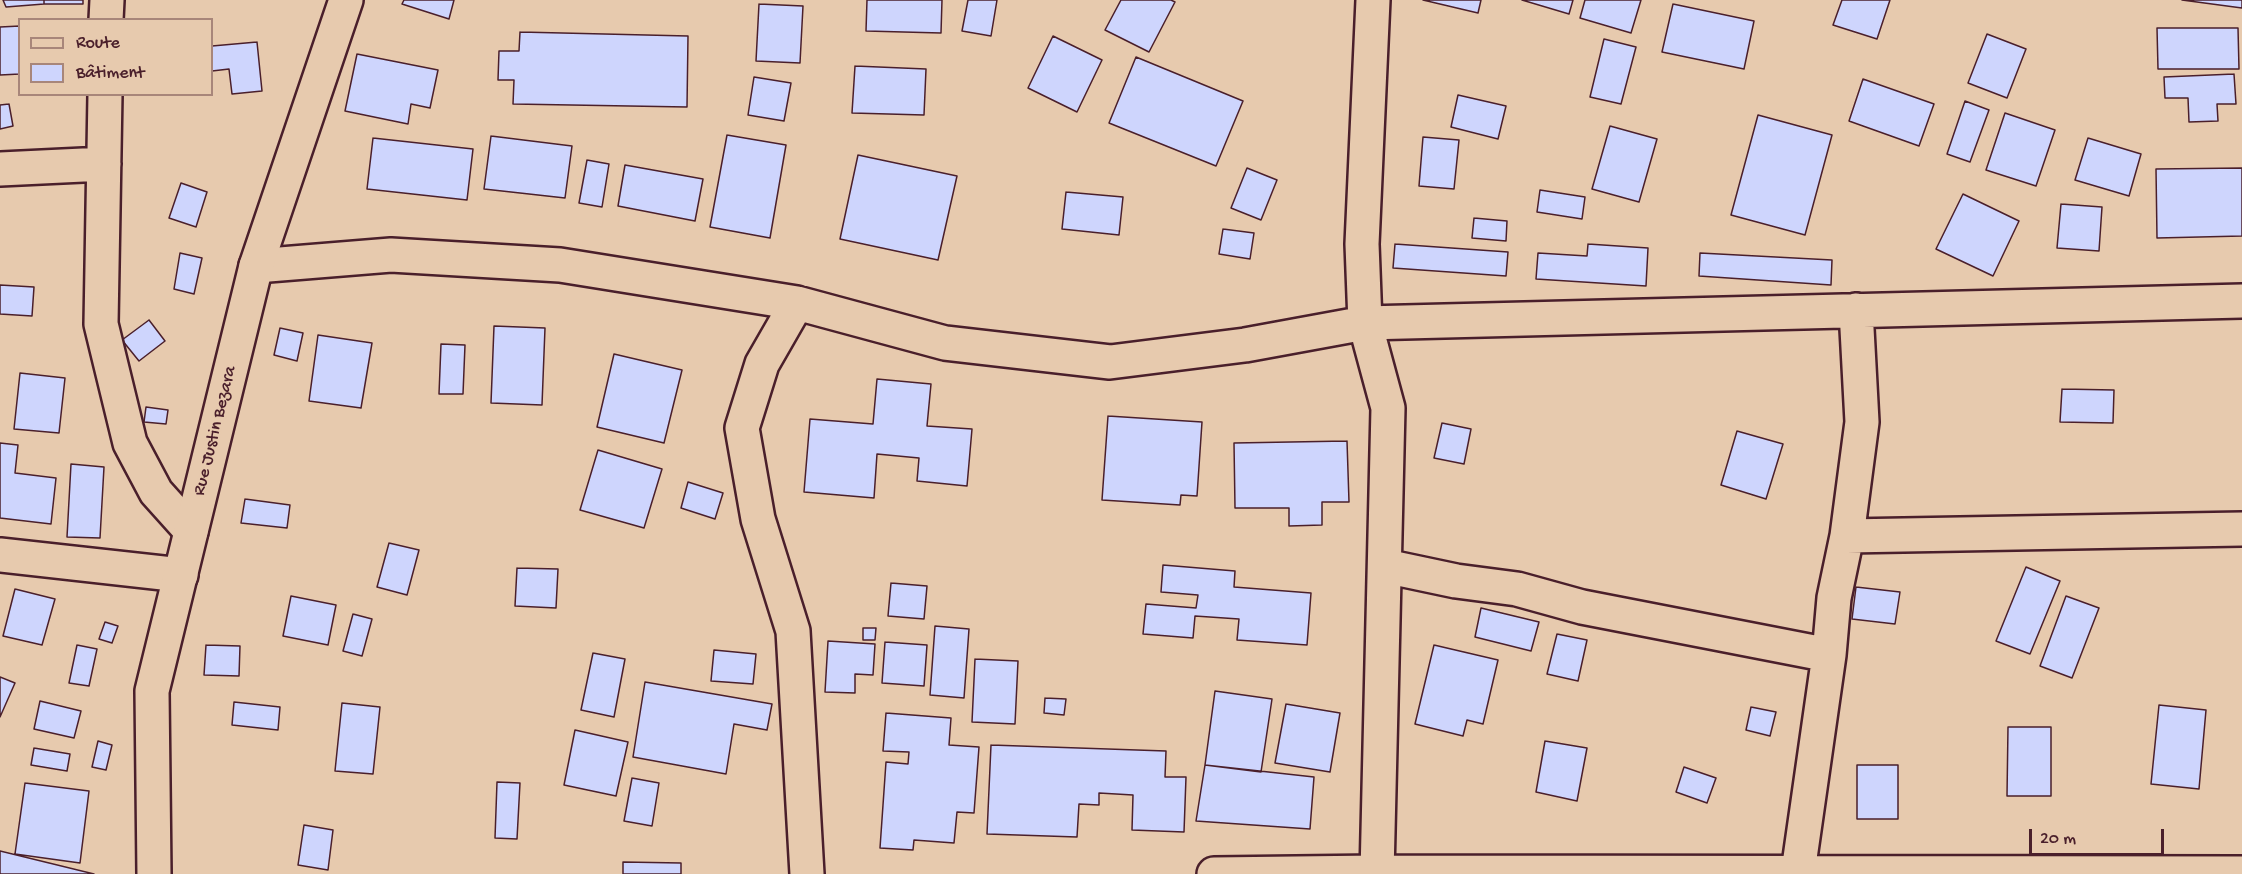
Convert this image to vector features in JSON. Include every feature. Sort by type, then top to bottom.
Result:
[{"type":"street","points":[[106,18],[107,0]]},
{"type":"street","name":"Rue Justin Bezara","points":[[154,874],[152,691],[256,266],[346,0]]},
{"type":"street","points":[[1373,0],[1362,244],[1365,323],[1388,408],[1377,873]]},
{"type":"street","points":[[105,96],[101,324],[130,443],[156,492],[191,531]]},
{"type":"street","points":[[0,169],[104,164]]},
{"type":"street","points":[[256,266],[391,255],[560,265],[797,303],[945,343],[1110,362],[1245,345],[1365,323],[2242,301]]},
{"type":"street","points":[[797,303],[762,364],[742,428],[758,519],[793,631],[807,874]]},
{"type":"street","points":[[1798,872],[1829,655],[1834,598],[1847,536],[1862,422],[1856,310]]},
{"type":"street","points":[[1847,536],[2242,530]]},
{"type":"street","points":[[0,555],[181,575]]},
{"type":"street","points":[[1385,566],[1456,581],[1517,589],[1582,608],[1829,655]]},
{"type":"street","points":[[1214,874],[2242,873]]},
{"type":"building","points":[[3,0],[44,0],[44,4],[6,7]]},
{"type":"building","points":[[44,0],[83,0],[83,4],[44,4]]},
{"type":"building","points":[[404,0],[454,0],[449,19],[402,4]]},
{"type":"building","points":[[867,0],[942,0],[941,33],[866,31]]},
{"type":"building","points":[[968,0],[997,0],[991,36],[962,31]]},
{"type":"building","points":[[1121,0],[1171,0],[1175,2],[1149,52],[1105,30]]},
{"type":"building","points":[[1423,0],[1481,0],[1478,13]]},
{"type":"building","points":[[1522,0],[1573,0],[1569,14]]},
{"type":"building","points":[[1585,0],[1641,0],[1631,33],[1580,18]]},
{"type":"building","points":[[1842,0],[1890,0],[1877,39],[1833,25]]},
{"type":"building","points":[[2182,0],[2242,0],[2242,8]]},
{"type":"building","points":[[759,4],[803,6],[800,63],[756,61]]},
{"type":"building","points":[[1673,4],[1754,21],[1744,69],[1662,52]]},
{"type":"building","points":[[18,26],[18,74],[0,75],[0,27]]},
{"type":"building","points":[[2157,28],[2238,28],[2239,69],[2158,69]]},
{"type":"building","points":[[520,32],[688,36],[687,107],[513,104],[514,80],[498,80],[499,51],[519,51]]},
{"type":"building","points":[[1987,34],[2026,49],[2007,98],[1968,83]]},
{"type":"building","points":[[1053,36],[1102,60],[1077,112],[1028,88]]},
{"type":"building","points":[[1604,39],[1636,47],[1621,104],[1590,97]]},
{"type":"building","points":[[257,42],[262,91],[232,94],[229,69],[213,71],[213,46]]},
{"type":"building","points":[[357,54],[438,70],[430,108],[411,104],[408,124],[345,111]]},
{"type":"building","points":[[1136,57],[1243,101],[1216,166],[1109,123]]},
{"type":"building","points":[[855,66],[926,69],[924,115],[852,113]]},
{"type":"building","points":[[2234,74],[2236,104],[2217,104],[2218,121],[2189,122],[2188,98],[2165,98],[2164,77]]},
{"type":"building","points":[[754,77],[791,83],[784,121],[748,115]]},
{"type":"building","points":[[1863,79],[1934,104],[1919,146],[1849,121]]},
{"type":"building","points":[[1458,95],[1506,106],[1498,139],[1451,127]]},
{"type":"building","points":[[1965,101],[1989,110],[1970,162],[1947,154]]},
{"type":"building","points":[[9,104],[13,126],[0,129],[0,105]]},
{"type":"building","points":[[2005,113],[2055,130],[2036,186],[1986,170]]},
{"type":"building","points":[[1758,115],[1832,135],[1805,235],[1731,215]]},
{"type":"building","points":[[1610,126],[1657,139],[1639,202],[1592,189]]},
{"type":"building","points":[[727,135],[786,145],[770,238],[710,227]]},
{"type":"building","points":[[491,136],[572,146],[565,198],[484,189]]},
{"type":"building","points":[[1423,137],[1459,140],[1454,189],[1419,186]]},
{"type":"building","points":[[373,138],[473,149],[467,200],[367,189]]},
{"type":"building","points":[[2088,138],[2141,154],[2129,196],[2075,180]]},
{"type":"building","points":[[858,155],[957,176],[938,260],[840,239]]},
{"type":"building","points":[[587,160],[609,164],[602,207],[579,203]]},
{"type":"building","points":[[625,165],[703,179],[695,221],[618,206]]},
{"type":"building","points":[[1247,168],[1277,180],[1261,220],[1231,208]]},
{"type":"building","points":[[2242,168],[2242,236],[2157,238],[2156,169]]},
{"type":"building","points":[[181,183],[207,192],[196,227],[169,218]]},
{"type":"building","points":[[1540,190],[1585,197],[1582,219],[1537,212]]},
{"type":"building","points":[[1066,192],[1123,197],[1119,235],[1062,229]]},
{"type":"building","points":[[1963,194],[2019,221],[1993,276],[1936,249]]},
{"type":"building","points":[[2061,204],[2102,207],[2099,251],[2057,248]]},
{"type":"building","points":[[1474,218],[1507,221],[1506,241],[1472,238]]},
{"type":"building","points":[[1223,229],[1254,233],[1250,259],[1219,254]]},
{"type":"building","points":[[1395,244],[1508,252],[1506,276],[1393,268]]},
{"type":"building","points":[[1588,244],[1648,248],[1646,286],[1536,279],[1538,253],[1587,256]]},
{"type":"building","points":[[180,253],[202,258],[194,294],[174,289]]},
{"type":"building","points":[[1700,253],[1832,260],[1831,285],[1699,276]]},
{"type":"building","points":[[0,285],[34,287],[32,316],[0,314]]},
{"type":"building","points":[[149,320],[165,341],[139,361],[122,340]]},
{"type":"building","points":[[494,326],[545,328],[542,405],[491,403]]},
{"type":"building","points":[[280,328],[303,333],[297,361],[274,355]]},
{"type":"building","points":[[318,335],[372,343],[361,408],[309,401]]},
{"type":"building","points":[[441,344],[465,345],[463,394],[439,394]]},
{"type":"building","points":[[614,354],[682,370],[664,443],[597,427]]},
{"type":"building","points":[[20,373],[65,378],[59,433],[14,429]]},
{"type":"building","points":[[877,379],[931,384],[927,426],[972,429],[967,486],[917,481],[919,458],[877,454],[874,498],[804,492],[810,419],[873,424]]},
{"type":"building","points":[[2062,389],[2114,390],[2113,423],[2060,422]]},
{"type":"building","points":[[146,407],[168,410],[166,424],[144,422]]},
{"type":"building","points":[[1108,416],[1202,422],[1197,496],[1181,495],[1180,505],[1102,500]]},
{"type":"building","points":[[1442,423],[1471,429],[1464,464],[1434,458]]},
{"type":"building","points":[[1737,431],[1783,444],[1766,499],[1721,485]]},
{"type":"building","points":[[1347,441],[1349,502],[1322,502],[1322,525],[1289,526],[1289,508],[1235,508],[1234,443]]},
{"type":"building","points":[[0,443],[18,445],[15,473],[56,478],[51,524],[0,518]]},
{"type":"building","points":[[598,450],[662,469],[644,528],[580,510]]},
{"type":"building","points":[[71,464],[104,467],[100,538],[67,537]]},
{"type":"building","points":[[688,482],[723,493],[715,519],[681,508]]},
{"type":"building","points":[[245,499],[290,505],[287,528],[241,523]]},
{"type":"building","points":[[389,543],[419,550],[407,595],[377,587]]},
{"type":"building","points":[[1163,565],[1235,571],[1234,587],[1311,593],[1307,645],[1237,640],[1239,619],[1195,616],[1193,638],[1143,634],[1146,604],[1196,608],[1198,595],[1161,592]]},
{"type":"building","points":[[2026,567],[2060,581],[2030,654],[1996,641]]},
{"type":"building","points":[[517,568],[558,569],[556,608],[515,606]]},
{"type":"building","points":[[891,583],[927,586],[924,619],[888,616]]},
{"type":"building","points":[[1856,587],[1900,592],[1895,624],[1852,619]]},
{"type":"building","points":[[15,589],[55,599],[42,645],[3,636]]},
{"type":"building","points":[[291,596],[336,605],[328,645],[283,636]]},
{"type":"building","points":[[2066,596],[2099,608],[2072,678],[2040,666]]},
{"type":"building","points":[[1481,608],[1539,622],[1531,651],[1475,637]]},
{"type":"building","points":[[353,614],[372,619],[362,656],[343,651]]},
{"type":"building","points":[[105,622],[118,626],[112,643],[99,639]]},
{"type":"building","points":[[935,626],[969,629],[964,698],[930,695]]},
{"type":"building","points":[[863,628],[876,628],[875,640],[863,640]]},
{"type":"building","points":[[1557,634],[1587,640],[1578,681],[1547,674]]},
{"type":"building","points":[[828,641],[875,644],[873,675],[855,674],[855,693],[825,692]]},
{"type":"building","points":[[885,642],[927,645],[924,686],[882,683]]},
{"type":"building","points":[[77,645],[97,649],[89,686],[69,683]]},
{"type":"building","points":[[206,645],[240,646],[239,676],[204,675]]},
{"type":"building","points":[[1434,645],[1498,660],[1483,724],[1467,720],[1463,736],[1415,724]]},
{"type":"building","points":[[714,650],[756,654],[753,684],[711,681]]},
{"type":"building","points":[[593,653],[625,659],[614,717],[581,710]]},
{"type":"building","points":[[975,659],[1018,661],[1015,724],[972,722]]},
{"type":"building","points":[[0,677],[15,683],[0,717]]},
{"type":"building","points":[[645,682],[772,704],[767,730],[734,724],[726,774],[633,757]]},
{"type":"building","points":[[1215,691],[1272,699],[1261,772],[1205,765]]},
{"type":"building","points":[[1045,698],[1066,699],[1064,715],[1044,713]]},
{"type":"building","points":[[40,701],[81,711],[74,738],[34,729]]},
{"type":"building","points":[[234,702],[280,707],[278,730],[232,725]]},
{"type":"building","points":[[342,703],[380,707],[373,774],[335,771]]},
{"type":"building","points":[[1286,704],[1340,713],[1330,772],[1275,763]]},
{"type":"building","points":[[2159,705],[2206,710],[2199,789],[2151,784]]},
{"type":"building","points":[[1751,707],[1776,712],[1770,736],[1746,730]]},
{"type":"building","points":[[886,713],[951,718],[949,745],[979,747],[974,813],[957,812],[954,843],[914,840],[913,850],[880,848],[886,762],[908,764],[909,752],[883,751]]},
{"type":"building","points":[[2008,727],[2051,727],[2051,796],[2007,796]]},
{"type":"building","points":[[575,730],[628,742],[616,796],[564,785]]},
{"type":"building","points":[[98,741],[112,745],[106,770],[92,767]]},
{"type":"building","points":[[1545,741],[1587,748],[1577,801],[1536,792]]},
{"type":"building","points":[[991,745],[1166,751],[1165,777],[1186,777],[1184,832],[1132,830],[1133,795],[1099,793],[1099,805],[1079,804],[1077,837],[987,834]]},
{"type":"building","points":[[34,748],[70,754],[67,771],[31,765]]},
{"type":"building","points":[[1205,765],[1314,777],[1310,829],[1196,821]]},
{"type":"building","points":[[1857,765],[1898,765],[1898,819],[1857,819]]},
{"type":"building","points":[[1684,767],[1716,778],[1707,803],[1676,792]]},
{"type":"building","points":[[632,778],[659,783],[652,826],[624,821]]},
{"type":"building","points":[[497,782],[520,783],[517,839],[495,838]]},
{"type":"building","points":[[25,783],[89,791],[80,863],[15,854]]},
{"type":"building","points":[[304,825],[333,830],[328,870],[298,865]]},
{"type":"building","points":[[0,851],[94,874],[0,874]]},
{"type":"building","points":[[623,862],[681,863],[681,874],[623,874]]}]
